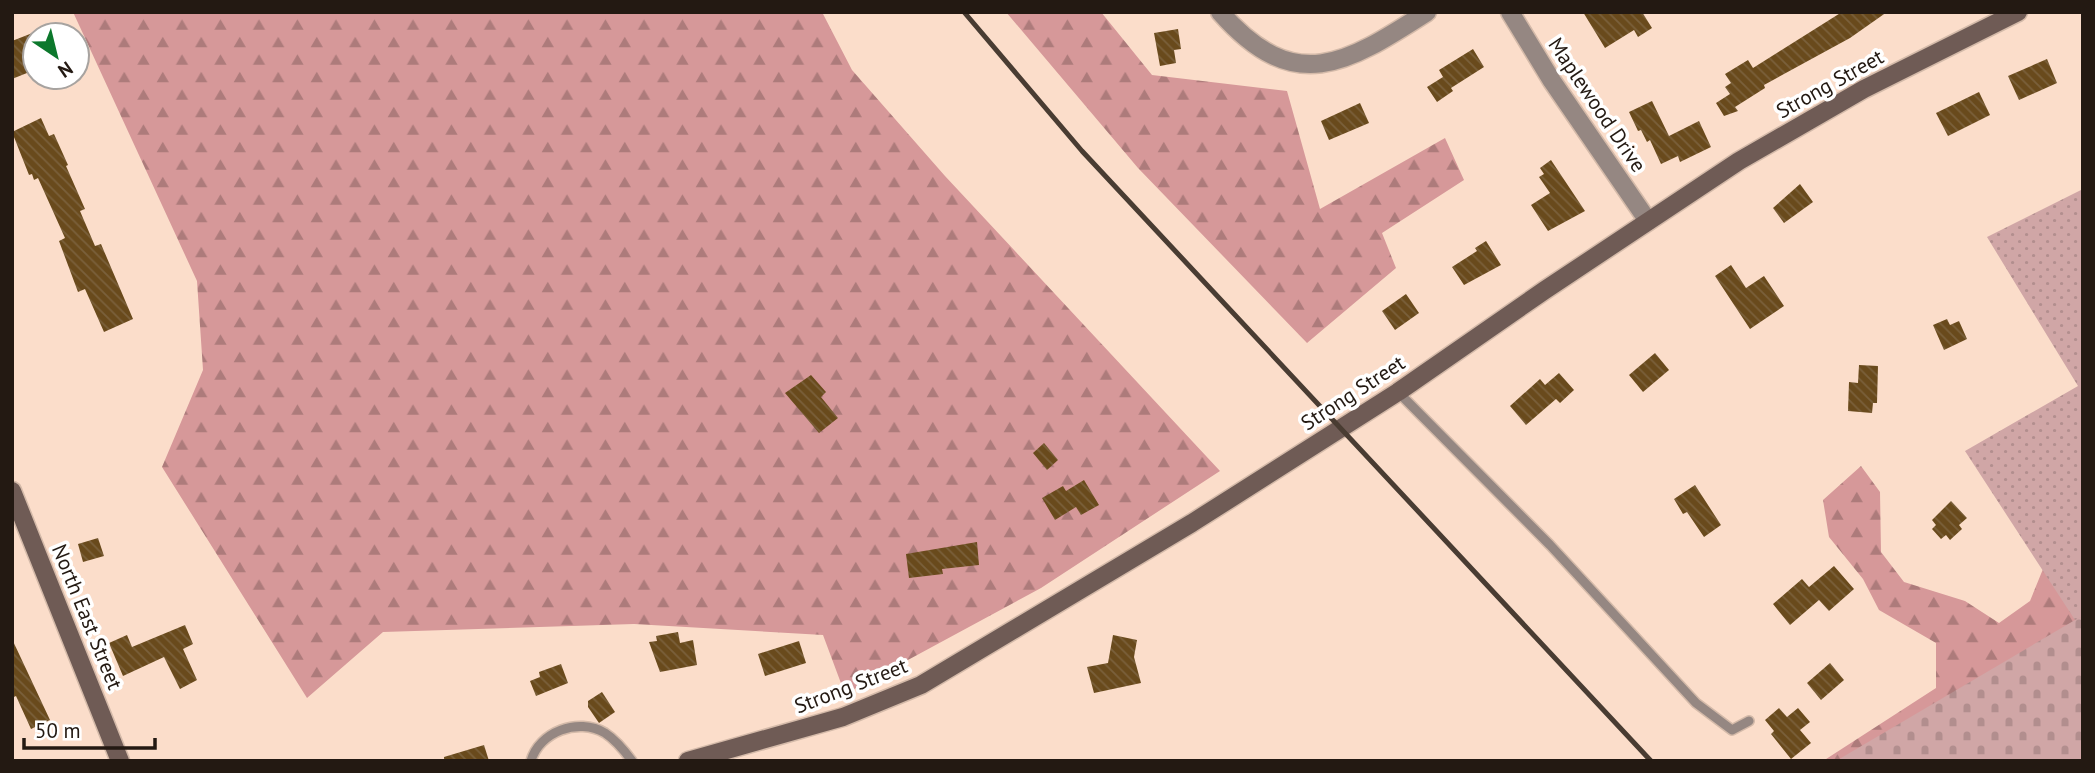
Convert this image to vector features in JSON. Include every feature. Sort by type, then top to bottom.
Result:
[{"type":"main road","name":"Strong Street","points":[[688,761],[843,717],[921,685],[1192,523],[1398,392],[1648,221],[1803,122],[2018,12]]},
{"type":"main road","name":"North East Street","points":[[12,491],[121,761]]},
{"type":"street","points":[[1220,12],[1240,34],[1262,49],[1286,60],[1313,66],[1363,51],[1427,12]]},
{"type":"street","name":"Maplewood Drive","points":[[1510,12],[1552,81],[1648,221]]},
{"type":"lane","points":[[1398,392],[1550,545],[1696,703],[1732,730],[1749,721]]},
{"type":"lane","points":[[531,761],[535,748],[551,734],[581,726],[604,733],[617,742],[632,761]]},
{"type":"green space","points":[[73,12],[822,12],[852,70],[945,176],[1220,471],[1041,588],[845,694],[823,635],[634,624],[383,632],[307,698],[162,467],[203,370],[197,281],[91,51],[91,21],[77,21]]},
{"type":"green space","points":[[1006,12],[1101,12],[1152,75],[1287,91],[1320,209],[1445,138],[1464,180],[1382,233],[1396,268],[1307,343],[1138,168]]},
{"type":"green space","points":[[2083,189],[2083,616],[2075,620],[1965,451],[2078,386],[1987,237]]},
{"type":"green space","points":[[1861,466],[1880,492],[1881,552],[1904,582],[1965,601],[1999,623],[2030,601],[2054,542],[2083,551],[2083,761],[1823,761],[1936,688],[1936,643],[1879,610],[1863,579],[1829,537],[1823,500]]},
{"type":"green space","points":[[2083,616],[2083,761],[1836,761],[2075,620]]},
{"type":"building","points":[[1583,12],[1642,12],[1652,28],[1638,37],[1634,30],[1605,48]]},
{"type":"building","points":[[1842,12],[1887,12],[1850,38],[1764,85],[1765,88],[1735,107],[1738,111],[1724,116],[1716,103],[1730,94],[1725,87],[1731,83],[1725,74],[1748,60],[1753,68]]},
{"type":"building","points":[[1178,29],[1181,49],[1174,50],[1176,63],[1160,66],[1154,33]]},
{"type":"building","points":[[21,37],[21,75],[12,79],[12,41]]},
{"type":"building","points":[[1473,49],[1484,67],[1451,88],[1453,91],[1437,102],[1427,87],[1443,77],[1439,70]]},
{"type":"building","points":[[2047,59],[2057,83],[2019,100],[2008,76]]},
{"type":"building","points":[[1979,92],[1990,115],[1948,136],[1936,113]]},
{"type":"building","points":[[1652,101],[1669,136],[1699,121],[1711,147],[1680,162],[1678,156],[1661,164],[1650,140],[1647,142],[1641,130],[1638,131],[1629,112]]},
{"type":"building","points":[[1360,103],[1369,123],[1329,140],[1321,121]]},
{"type":"building","points":[[41,118],[49,136],[54,134],[85,209],[80,211],[95,246],[101,244],[133,319],[104,332],[85,289],[78,292],[59,241],[65,238],[38,178],[34,180],[32,174],[29,175],[12,132]]},
{"type":"building","points":[[1551,160],[1585,211],[1548,231],[1531,205],[1550,193],[1539,177],[1544,174],[1540,168]]},
{"type":"building","points":[[1800,184],[1813,202],[1784,223],[1773,208]]},
{"type":"building","points":[[1486,241],[1501,265],[1464,285],[1452,267],[1477,251],[1475,248]]},
{"type":"building","points":[[1731,265],[1746,288],[1764,276],[1784,306],[1750,329],[1715,276]]},
{"type":"building","points":[[1406,294],[1419,313],[1395,330],[1382,311]]},
{"type":"building","points":[[1947,319],[1950,325],[1959,321],[1967,339],[1944,350],[1933,325]]},
{"type":"building","points":[[1655,353],[1669,370],[1643,392],[1629,375]]},
{"type":"building","points":[[1859,365],[1878,366],[1877,403],[1873,403],[1872,413],[1848,411],[1849,382],[1858,383]]},
{"type":"building","points":[[1559,373],[1574,390],[1560,403],[1556,399],[1526,425],[1510,406],[1540,379],[1545,385]]},
{"type":"building","points":[[811,375],[826,392],[821,397],[838,418],[819,433],[785,393]]},
{"type":"building","points":[[1044,443],[1058,460],[1047,470],[1033,453]]},
{"type":"building","points":[[1084,480],[1099,505],[1081,515],[1076,507],[1055,520],[1042,498],[1063,486],[1066,491]]},
{"type":"building","points":[[1695,485],[1721,525],[1704,537],[1687,512],[1683,514],[1674,499]]},
{"type":"building","points":[[1951,501],[1967,518],[1959,525],[1962,529],[1950,540],[1946,535],[1941,539],[1932,529],[1936,525],[1932,520]]},
{"type":"building","points":[[98,538],[104,556],[83,562],[78,544]]},
{"type":"building","points":[[977,542],[979,565],[942,569],[943,574],[909,578],[906,554]]},
{"type":"building","points":[[1834,566],[1854,589],[1829,611],[1819,600],[1790,625],[1773,604],[1802,579],[1809,587]]},
{"type":"building","points":[[185,625],[193,644],[183,649],[197,680],[180,689],[164,657],[123,676],[109,643],[127,635],[132,647]]},
{"type":"building","points":[[678,632],[680,643],[693,640],[697,665],[660,672],[649,642],[657,641],[656,636]]},
{"type":"building","points":[[1113,635],[1137,640],[1134,657],[1141,683],[1094,693],[1087,667],[1108,663]]},
{"type":"building","points":[[12,639],[50,720],[31,729],[16,696],[12,698]]},
{"type":"building","points":[[799,641],[806,663],[765,676],[758,654]]},
{"type":"building","points":[[1830,663],[1844,680],[1821,700],[1807,683]]},
{"type":"building","points":[[561,664],[568,683],[536,696],[530,681],[540,677],[539,672]]},
{"type":"building","points":[[602,692],[615,712],[599,723],[588,707],[588,701]]},
{"type":"building","points":[[1779,708],[1787,717],[1798,708],[1810,722],[1800,730],[1811,743],[1791,759],[1771,734],[1774,731],[1765,720]]},
{"type":"building","points":[[484,745],[489,761],[444,761],[444,757]]},
{"type":"railway","points":[[964,12],[1082,151],[1651,761]]}]
